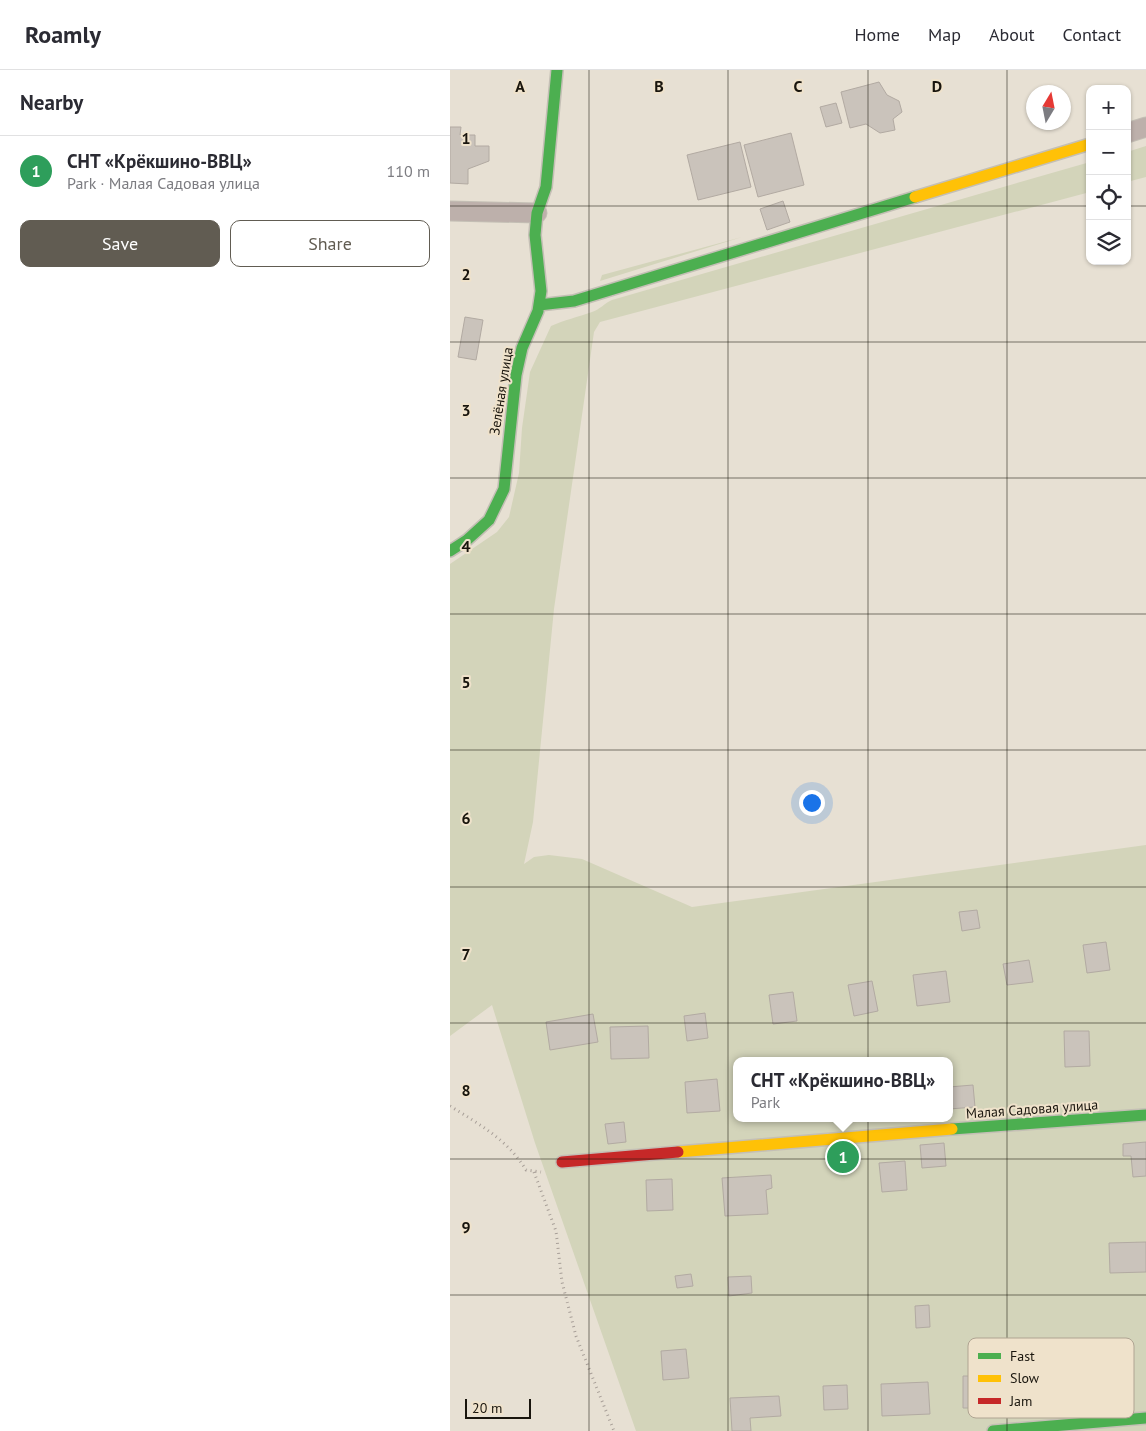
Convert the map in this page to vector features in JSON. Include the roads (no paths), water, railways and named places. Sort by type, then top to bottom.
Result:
[{"type":"street","name":"Зелёная улица","points":[[450,551],[467,540],[489,520],[504,489],[516,375],[522,348],[539,305],[542,291],[536,251],[537,213],[546,187],[557,70]]},
{"type":"street","points":[[1131,132],[1146,127]]},
{"type":"street","points":[[539,305],[574,301],[1086,145]]},
{"type":"street","points":[[450,211],[537,213]]},
{"type":"street","name":"Малая Садовая улица","points":[[562,1162],[912,1132],[1146,1115]]},
{"type":"street","points":[[993,1431],[1146,1418]]},
{"type":"place","name":"СНТ «Крёкшино-ВВЦ»","points":[[843,1157]]}]
